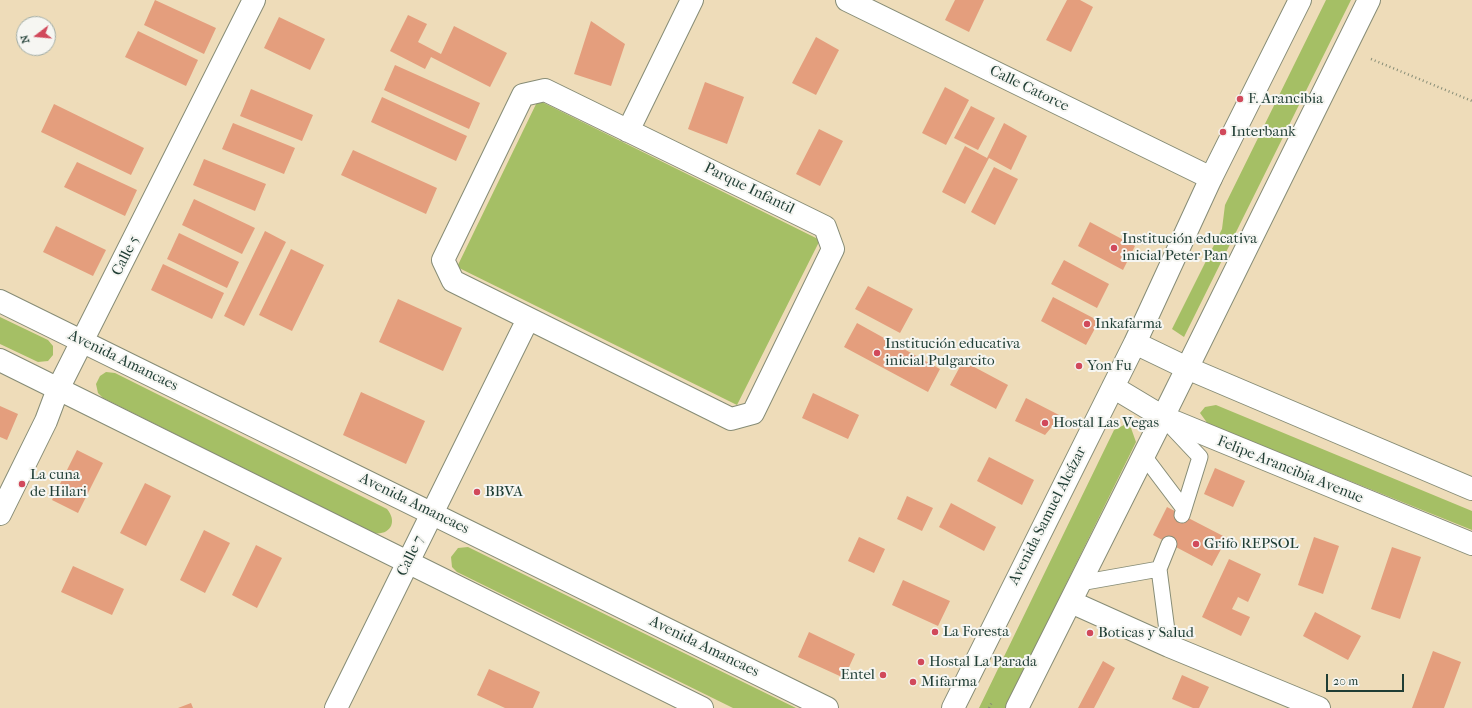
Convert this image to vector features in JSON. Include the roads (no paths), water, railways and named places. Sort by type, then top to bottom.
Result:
[{"type":"street","name":"Calle 5","points":[[0,514],[46,421],[58,389],[254,0]]},
{"type":"street","points":[[628,131],[692,0]]},
{"type":"street","name":"Calle Catorce","points":[[847,0],[1211,178]]},
{"type":"street","name":"Avenida Samuel Alcázar","points":[[953,708],[1135,343],[1211,178],[1300,0]]},
{"type":"street","points":[[1017,708],[1076,593],[1369,0]]},
{"type":"street","name":"Parque Infantil","points":[[545,90],[628,131],[825,227],[833,249],[753,413],[731,419],[528,319],[453,281],[443,260],[523,95],[545,90]]},
{"type":"street","name":"Avenida Amancaes","points":[[0,301],[827,708]]},
{"type":"street","name":"Calle 7","points":[[336,708],[528,319]]},
{"type":"street","points":[[1135,343],[1186,368],[1472,489]]},
{"type":"street","points":[[0,360],[702,708]]},
{"type":"street","name":"Felipe Arancibia Avenue","points":[[1113,387],[1163,417],[1472,544]]},
{"type":"street","points":[[1076,593],[1169,646],[1319,708]]},
{"type":"lane","points":[[1144,456],[1183,512],[1200,457],[1163,417]]},
{"type":"lane","points":[[1169,646],[1159,569],[1170,544]]},
{"type":"lane","points":[[1076,593],[1159,569]]},
{"type":"place","name":"F. Arancibia","points":[[1240,99]]},
{"type":"place","name":"Interbank","points":[[1223,132]]},
{"type":"place","name":"Institución educativa inicial Peter Pan","points":[[1114,248]]},
{"type":"place","name":"Inkafarma","points":[[1087,324]]},
{"type":"place","name":"Institución educativa inicial Pulgarcito","points":[[877,353]]},
{"type":"place","name":"Yon Fu","points":[[1079,366]]},
{"type":"place","name":"Hostal Las Vegas","points":[[1045,423]]},
{"type":"place","name":"La cuna de Hilari","points":[[22,484]]},
{"type":"place","name":"BBVA","points":[[477,492]]},
{"type":"place","name":"Grifo REPSOL","points":[[1196,544]]},
{"type":"place","name":"La Foresta","points":[[935,632]]},
{"type":"place","name":"Boticas y Salud","points":[[1090,633]]},
{"type":"place","name":"Hostal La Parada","points":[[921,662]]},
{"type":"place","name":"Entel","points":[[883,675]]},
{"type":"place","name":"Mifarma","points":[[913,682]]}]
